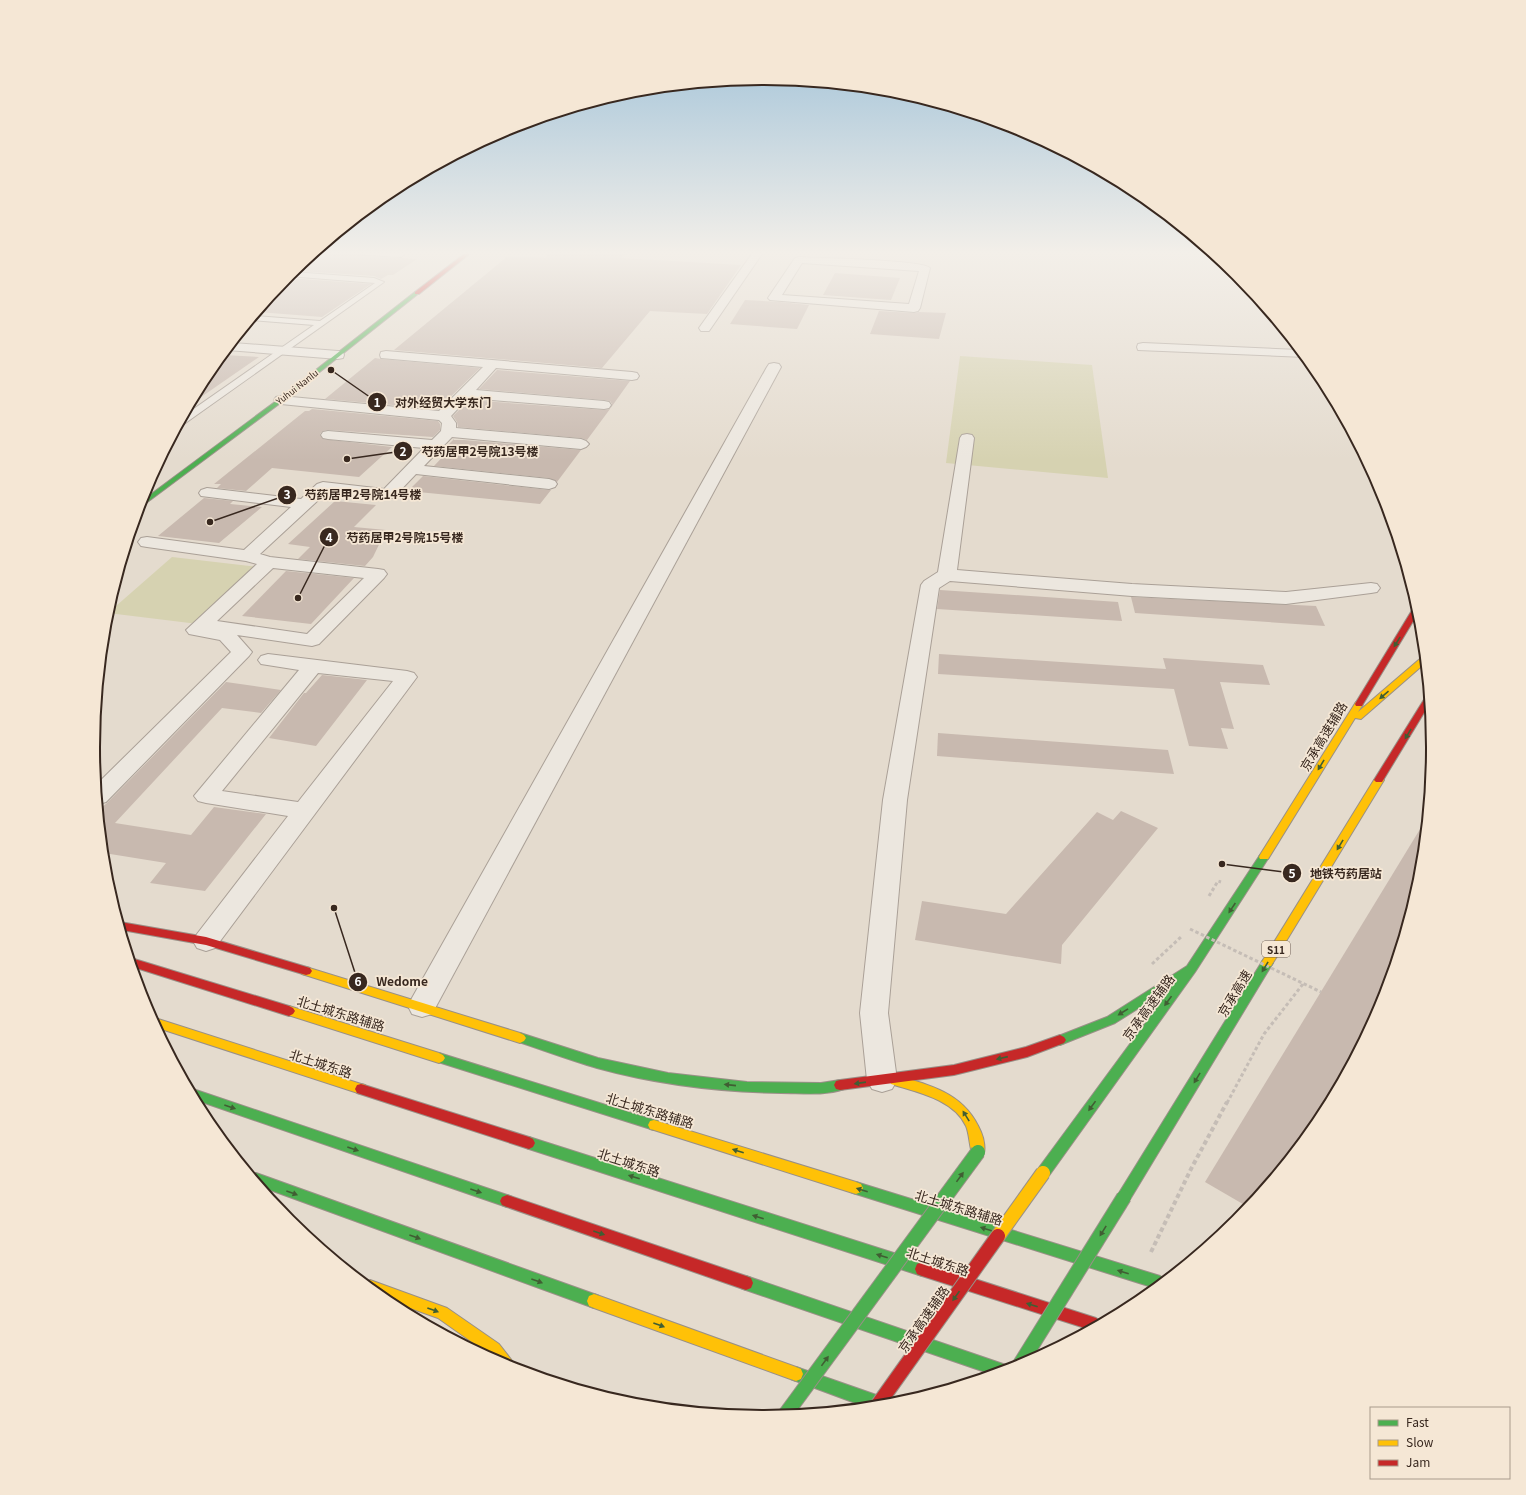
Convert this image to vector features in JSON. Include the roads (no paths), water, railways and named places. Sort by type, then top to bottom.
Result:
[{"type":"main road","name":"Yuhui Nanlu","points":[[150,498],[280,400],[382,321]]},
{"type":"main road","name":"京承高速辅路","points":[[882,1399],[1191,969],[1253,876],[1413,616]]},
{"type":"main road","points":[[1341,732],[1420,663]]},
{"type":"main road","name":"京承高速","points":[[1025,1356],[1424,706]]},
{"type":"main road","points":[[125,927],[206,941],[422,1006],[598,1063],[668,1078],[747,1087],[821,1088],[954,1070],[1027,1052],[1111,1020],[1191,969]]},
{"type":"main road","name":"北土城东路辅路","points":[[137,964],[1155,1281]]},
{"type":"main road","name":"北土城东路","points":[[162,1025],[1090,1323]]},
{"type":"main road","points":[[789,1409],[978,1152],[974,1129],[961,1108],[935,1094],[886,1079]]},
{"type":"main road","points":[[200,1096],[995,1368]]},
{"type":"main road","points":[[264,1183],[870,1401]]},
{"type":"main road","points":[[389,1294],[442,1313],[494,1349],[499,1356]]},
{"type":"street","points":[[705,328],[710,321]]},
{"type":"street","points":[[1143,347],[1296,354]]},
{"type":"street","points":[[234,348],[338,355]]},
{"type":"street","points":[[386,355],[632,376]]},
{"type":"street","points":[[248,556],[323,487],[388,494],[436,445],[445,424],[464,393],[493,364]]},
{"type":"street","points":[[422,1006],[774,367]]},
{"type":"street","points":[[464,393],[604,405]]},
{"type":"street","points":[[280,400],[581,444]]},
{"type":"street","points":[[328,435],[436,445]]},
{"type":"street","points":[[947,575],[967,438]]},
{"type":"street","points":[[412,469],[549,484]]},
{"type":"street","points":[[207,493],[304,504]]},
{"type":"street","points":[[147,542],[248,556],[269,562],[378,574],[312,640],[202,624]]},
{"type":"street","points":[[102,793],[242,652],[226,635],[196,630],[269,562]]},
{"type":"street","points":[[886,1079],[874,1013],[895,800],[930,585],[947,575],[1132,590],[1286,598],[1371,588]]},
{"type":"street","points":[[206,941],[407,677],[268,660]]},
{"type":"street","points":[[304,811],[206,796],[313,666]]},
{"type":"lane","points":[[284,321],[321,324]]},
{"type":"lane","points":[[189,417],[326,321]]},
{"type":"place","name":"对外经贸大学东门","points":[[331,370]]},
{"type":"place","name":"芍药居甲2号院13号楼","points":[[347,459]]},
{"type":"place","name":"芍药居甲2号院14号楼","points":[[210,522]]},
{"type":"place","name":"芍药居甲2号院15号楼","points":[[298,598]]},
{"type":"place","name":"地铁芍药居站","points":[[1222,864]]},
{"type":"place","name":"Wedome","points":[[334,908]]}]
